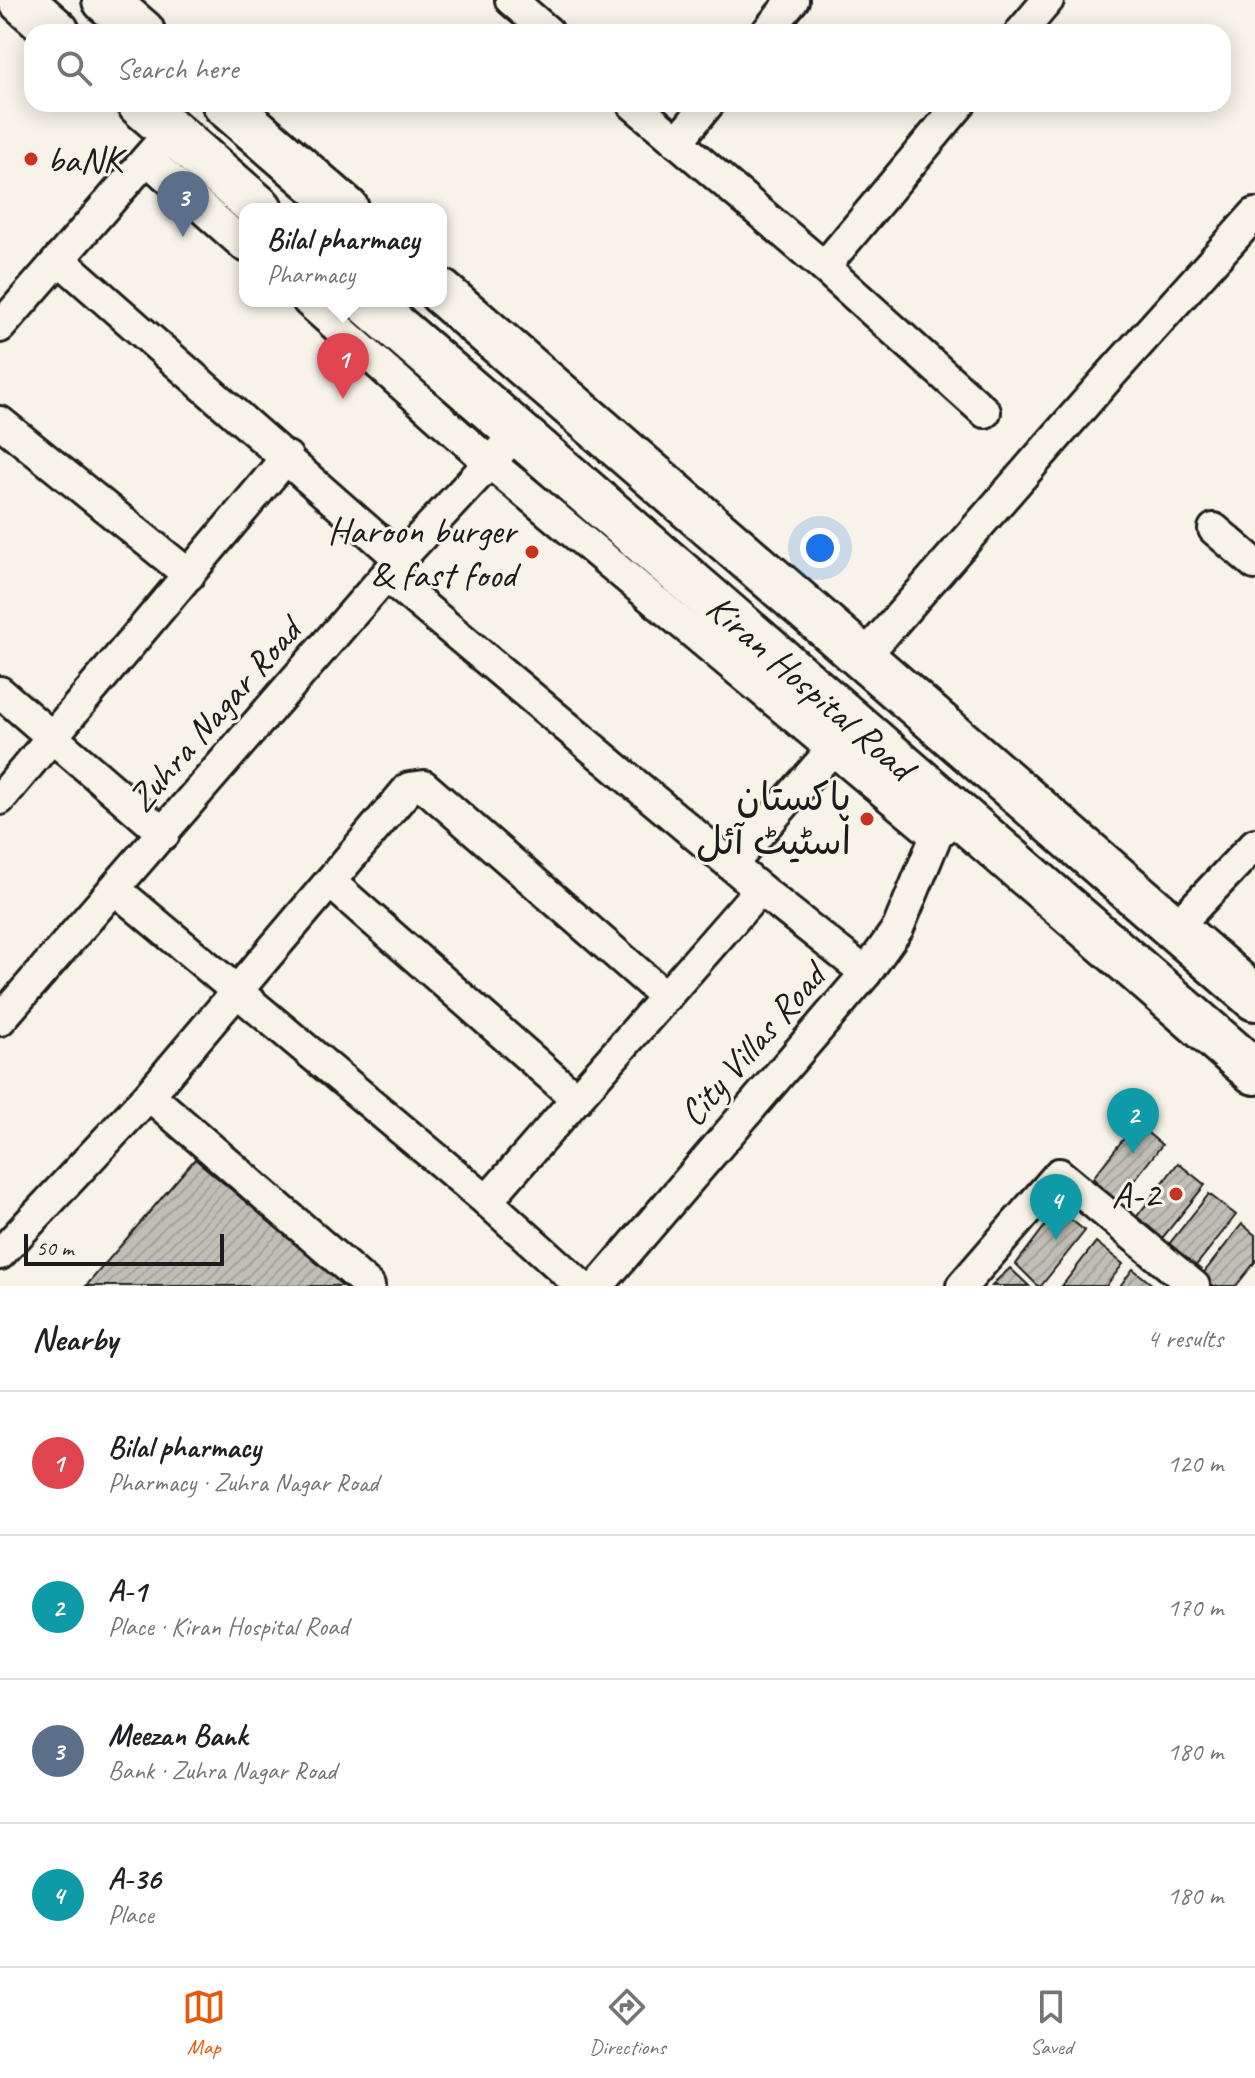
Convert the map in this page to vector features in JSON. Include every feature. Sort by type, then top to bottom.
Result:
[{"type":"main road","points":[[21,0],[48,24]]},
{"type":"main road","points":[[234,112],[339,203]]},
{"type":"main road","points":[[153,131],[252,203]]},
{"type":"main road","name":"Kiran Hospital Road","points":[[447,297],[1255,998]]},
{"type":"main road","name":"Kiran Hospital Road","points":[[372,307],[503,447],[946,825],[1255,1072]]},
{"type":"street","points":[[774,24],[793,0]]},
{"type":"street","points":[[1028,24],[1048,0]]},
{"type":"street","points":[[642,112],[824,267],[985,412]]},
{"type":"street","points":[[677,142],[701,112]]},
{"type":"street","points":[[824,267],[953,112]]},
{"type":"street","points":[[0,327],[59,259],[153,131],[239,238]]},
{"type":"street","points":[[863,658],[1255,214]]},
{"type":"street","points":[[59,259],[287,457],[394,568],[731,865],[866,973]]},
{"type":"street","points":[[316,307],[503,447]]},
{"type":"street","points":[[0,422],[189,575]]},
{"type":"street","name":"Zuhra Nagar Road","points":[[0,1020],[503,447]]},
{"type":"street","points":[[0,799],[287,457]]},
{"type":"street","points":[[1214,529],[1255,564]]},
{"type":"street","points":[[0,692],[164,834]]},
{"type":"street","points":[[731,865],[842,737]]},
{"type":"street","points":[[0,1254],[149,1095],[409,788],[424,786],[666,997]]},
{"type":"street","name":"City Villas Road","points":[[598,1286],[866,973],[898,928],[946,825]]},
{"type":"street","points":[[1175,928],[1255,844]]},
{"type":"street","points":[[330,882],[577,1099]]},
{"type":"street","points":[[115,889],[487,1201],[581,1286]]},
{"type":"street","points":[[487,1201],[760,889]]},
{"type":"street","points":[[149,1095],[369,1286]]},
{"type":"street","points":[[962,1286],[1058,1174],[1194,1286]]},
{"type":"building","points":[[1136,1123],[1162,1145],[1117,1202],[1093,1178]]},
{"type":"building","points":[[195,1159],[346,1286],[86,1286]]},
{"type":"building","name":"A-2","points":[[1178,1163],[1205,1185],[1159,1242],[1135,1219]]},
{"type":"building","points":[[1209,1194],[1236,1215],[1191,1272],[1166,1248]]},
{"type":"building","points":[[1058,1209],[1085,1231],[1038,1286],[1016,1264]]},
{"type":"building","points":[[1242,1224],[1255,1235],[1255,1262],[1236,1286],[1206,1286],[1199,1279]]},
{"type":"building","points":[[1096,1242],[1123,1264],[1106,1286],[1062,1286]]},
{"type":"building","points":[[1010,1268],[1029,1286],[992,1286]]},
{"type":"building","points":[[1133,1269],[1154,1286],[1120,1286]]},
{"type":"place","name":"baNK","points":[[31,159]]},
{"type":"place","name":"Meezan Bank","points":[[183,237]]},
{"type":"place","name":"Bilal pharmacy","points":[[343,399]]},
{"type":"place","name":"Haroon burger & fast food","points":[[532,552]]},
{"type":"place","name":"پاکستان اسٹیٹ آئل","points":[[867,819]]},
{"type":"place","name":"A-1","points":[[1133,1154]]},
{"type":"place","name":"A-2","points":[[1176,1194]]},
{"type":"place","name":"A-36","points":[[1056,1240]]}]
